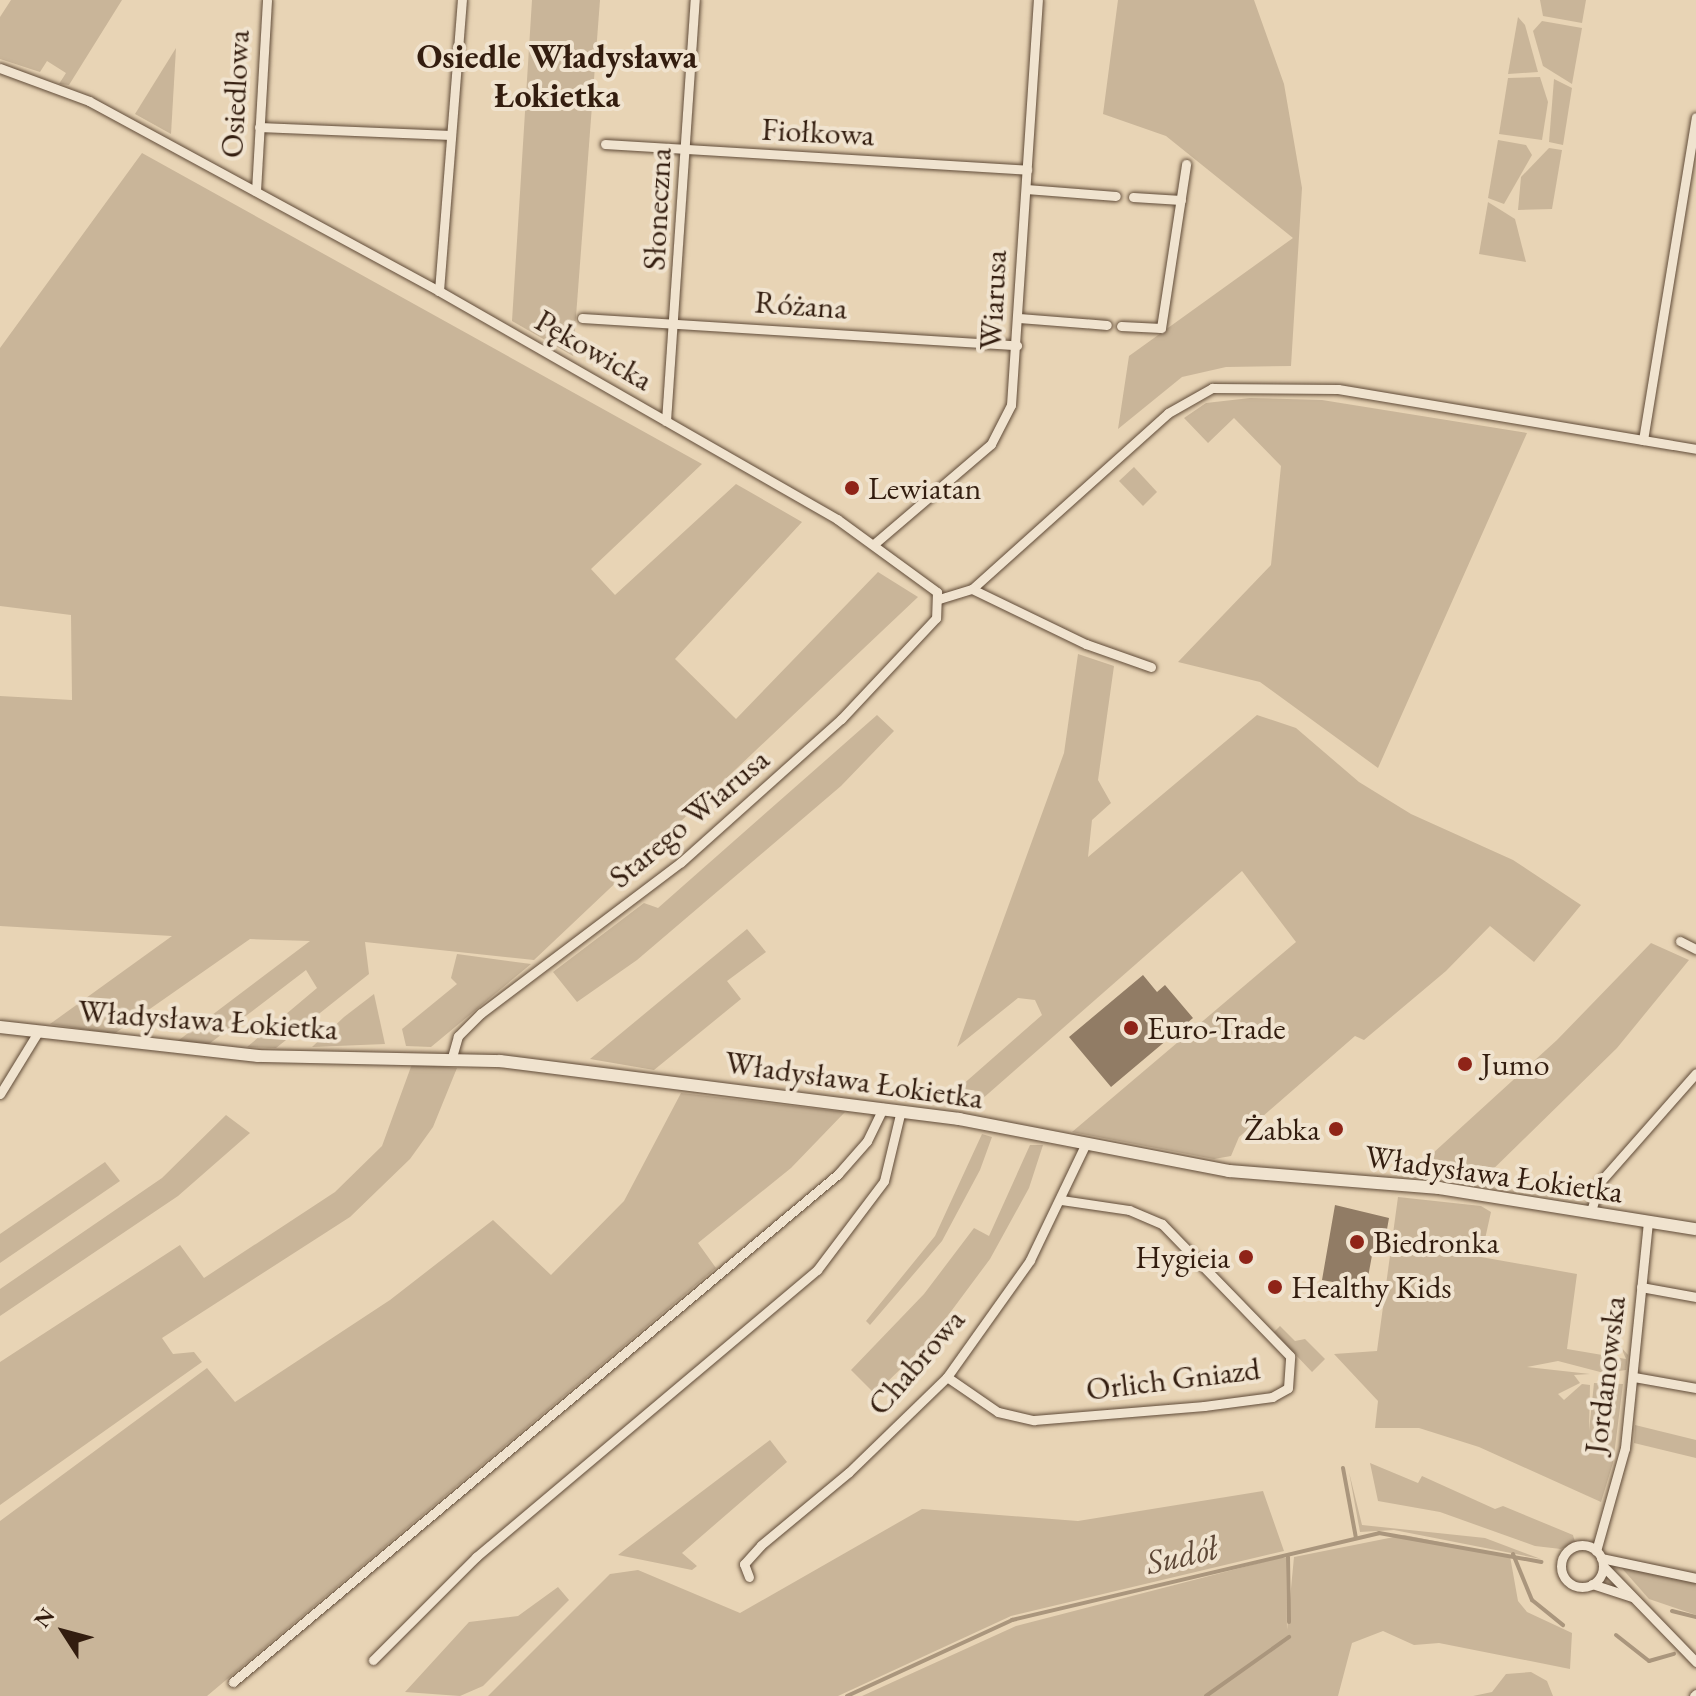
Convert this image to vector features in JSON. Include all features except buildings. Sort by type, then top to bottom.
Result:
[{"type":"street","name":"Osiedlowa","points":[[256,191],[267,0]]},
{"type":"street","points":[[439,291],[462,0]]},
{"type":"street","name":"Słoneczna","points":[[666,421],[676,324],[695,0]]},
{"type":"street","name":"Wiarusa","points":[[874,544],[997,437],[1011,405],[1038,0]]},
{"type":"street","name":"Pękowicka","points":[[0,68],[89,101],[439,291],[874,544],[939,599]]},
{"type":"street","points":[[1643,440],[1696,117]]},
{"type":"street","points":[[259,127],[451,135]]},
{"type":"street","name":"Fiołkowa","points":[[605,144],[1027,170]]},
{"type":"street","points":[[1121,326],[1161,328],[1186,164]]},
{"type":"street","points":[[1026,189],[1116,196]]},
{"type":"street","points":[[1133,197],[1181,200]]},
{"type":"street","name":"Różana","points":[[582,318],[1017,345]]},
{"type":"street","points":[[1019,318],[1107,325]]},
{"type":"street","points":[[939,599],[972,589],[1168,413],[1212,388],[1338,389],[1696,449]]},
{"type":"street","points":[[972,589],[1086,644],[1151,667]]},
{"type":"street","name":"Starego Wiarusa","points":[[452,1057],[458,1036],[481,1013],[681,862],[841,719],[936,618],[939,599]]},
{"type":"street","points":[[1680,941],[1696,949]]},
{"type":"street","name":"Władysława Łokietka","points":[[0,1027],[258,1056],[452,1057],[901,1110],[1229,1171],[1439,1188],[1696,1229]]},
{"type":"street","points":[[0,1094],[38,1032]]},
{"type":"street","points":[[1591,1211],[1600,1182],[1696,1073]]},
{"type":"street","points":[[233,1682],[838,1174],[867,1141],[883,1108]]},
{"type":"street","points":[[373,1660],[476,1557],[817,1270],[884,1181],[901,1110]]},
{"type":"street","name":"Chabrowa","points":[[749,1577],[744,1564],[761,1545],[947,1377],[1030,1260],[1086,1143]]},
{"type":"street","name":"Orlich Gniazd","points":[[947,1377],[998,1412],[1034,1420],[1217,1404],[1288,1388],[1290,1356],[1162,1224],[1129,1210],[1061,1200]]},
{"type":"street","name":"Jordanowska","points":[[1598,1531],[1625,1448],[1648,1221]]},
{"type":"street","points":[[1641,1287],[1696,1297]]},
{"type":"street","points":[[1634,1377],[1696,1388]]},
{"type":"street","points":[[1598,1531],[1584,1545],[1566,1552],[1562,1571],[1575,1585],[1592,1584],[1635,1598]]},
{"type":"street","points":[[1592,1584],[1600,1558],[1598,1531]]},
{"type":"street","points":[[1584,1545],[1600,1558],[1696,1662]]},
{"type":"street","points":[[1600,1558],[1696,1578]]},
{"type":"shaded area","points":[[11,0],[122,0],[69,85],[59,84],[66,73],[47,61],[40,72],[0,59],[0,17]]},
{"type":"shaded area","points":[[532,0],[600,0],[573,356],[512,321]]},
{"type":"shaded area","points":[[1118,0],[1254,0],[1284,84],[1302,188],[1291,366],[1226,367],[1182,377],[1118,429],[1129,356],[1293,238],[1166,136],[1103,114]]},
{"type":"shaded area","points":[[1540,0],[1586,0],[1582,23],[1543,16]]},
{"type":"shaded area","points":[[1518,17],[1525,25],[1538,72],[1508,74]]},
{"type":"shaded area","points":[[1542,21],[1582,28],[1572,84],[1543,66],[1533,31]]},
{"type":"shaded area","points":[[176,48],[171,134],[135,114]]},
{"type":"shaded area","points":[[1540,77],[1548,102],[1542,140],[1499,134],[1508,78]]},
{"type":"shaded area","points":[[1554,79],[1572,88],[1563,145],[1549,142]]},
{"type":"shaded area","points":[[1498,140],[1526,145],[1532,155],[1504,204],[1488,198]]},
{"type":"shaded area","points":[[1549,148],[1562,150],[1552,209],[1518,210],[1521,177]]},
{"type":"shaded area","points":[[142,153],[702,464],[591,569],[615,595],[736,484],[802,522],[675,659],[736,719],[878,572],[918,597],[534,960],[365,942],[369,974],[276,1048],[247,1047],[317,988],[306,970],[209,1044],[175,1043],[310,941],[250,939],[114,1034],[50,1024],[172,936],[0,926],[0,696],[72,700],[71,615],[0,606],[0,348]]},
{"type":"shaded area","points":[[1488,202],[1515,219],[1526,262],[1479,254]]},
{"type":"shaded area","points":[[1250,398],[1322,400],[1527,433],[1378,768],[1260,682],[1178,662],[1271,565],[1281,466],[1234,418],[1208,443],[1184,418],[1206,403]]},
{"type":"shaded area","points":[[1134,467],[1157,492],[1143,506],[1119,481]]},
{"type":"shaded area","points":[[1078,654],[1114,666],[1098,780],[1111,803],[1092,820],[1088,857],[1257,715],[1296,728],[1359,782],[1411,814],[1513,860],[1581,905],[1534,962],[1490,926],[1446,971],[1364,1040],[1355,1036],[1239,1137],[1231,1156],[1214,1159],[1072,1132],[1296,942],[1242,871],[981,1100],[952,1094],[1042,1015],[1035,1000],[1018,998],[957,1047],[1064,753]]},
{"type":"shaded area","points":[[877,715],[894,731],[841,786],[637,960],[577,1002],[553,972],[644,903],[658,908]]},
{"type":"shaded area","points":[[747,929],[766,952],[727,981],[741,999],[654,1070],[590,1059]]},
{"type":"shaded area","points":[[1651,943],[1689,960],[1617,1048],[1481,1181],[1409,1175],[1557,1040]]},
{"type":"shaded area","points":[[457,954],[531,964],[431,1047],[406,1046],[402,1029],[457,984],[451,978]]},
{"type":"shaded area","points":[[374,994],[385,1044],[312,1047],[344,1017]]},
{"type":"shaded area","points":[[412,1064],[457,1068],[433,1127],[410,1159],[350,1217],[162,1338],[173,1354],[194,1352],[202,1362],[0,1505],[0,1362],[180,1245],[204,1278],[335,1192],[382,1146]]},
{"type":"shaded area","points":[[681,1093],[845,1112],[791,1168],[698,1243],[716,1268],[207,1696],[0,1696],[0,1521],[207,1368],[235,1402],[390,1300],[493,1220],[551,1275],[624,1201]]},
{"type":"shaded area","points":[[226,1115],[250,1133],[178,1196],[0,1316],[0,1289],[162,1178]]},
{"type":"shaded area","points":[[982,1134],[992,1137],[980,1170],[942,1241],[870,1325],[866,1321],[935,1236]]},
{"type":"shaded area","points":[[1030,1145],[1043,1145],[1029,1188],[990,1259],[929,1341],[875,1394],[851,1370],[924,1294],[974,1228],[989,1236]]},
{"type":"shaded area","points":[[105,1162],[120,1181],[0,1263],[0,1234]]},
{"type":"shaded area","points":[[1398,1197],[1481,1206],[1491,1212],[1481,1257],[1577,1274],[1567,1349],[1626,1359],[1621,1347],[1628,1355],[1626,1370],[1604,1373],[1558,1361],[1527,1367],[1590,1374],[1574,1375],[1580,1383],[1558,1394],[1564,1400],[1582,1384],[1590,1385],[1589,1431],[1594,1383],[1623,1384],[1613,1463],[1601,1502],[1479,1447],[1419,1428],[1375,1428],[1378,1401],[1334,1354],[1377,1351]]},
{"type":"shaded area","points":[[1280,1326],[1295,1341],[1305,1339],[1325,1359],[1312,1372],[1274,1332]]},
{"type":"shaded area","points":[[1635,1425],[1696,1440],[1696,1458],[1634,1443]]},
{"type":"shaded area","points":[[770,1440],[787,1462],[682,1553],[697,1566],[692,1570],[618,1555]]},
{"type":"shaded area","points":[[1370,1463],[1418,1483],[1422,1476],[1495,1509],[1503,1506],[1573,1535],[1575,1542],[1561,1549],[1535,1546],[1440,1512],[1378,1501]]},
{"type":"shaded area","points":[[1349,1472],[1362,1525],[1485,1538],[1541,1559],[1394,1530],[1360,1532]]},
{"type":"shaded area","points":[[1263,1491],[1284,1551],[1011,1616],[838,1696],[488,1696],[610,1574],[638,1570],[740,1613],[922,1509],[1078,1521]]},
{"type":"shaded area","points":[[1404,1535],[1510,1556],[1518,1601],[1527,1612],[1572,1633],[1570,1669],[1439,1643],[1414,1645],[1383,1631],[1352,1643],[1338,1696],[862,1696],[1016,1626],[1279,1558],[1286,1558],[1287,1630],[1294,1557]]},
{"type":"shaded area","points":[[1619,1565],[1696,1583],[1696,1615],[1649,1599]]},
{"type":"shaded area","points":[[558,1587],[569,1600],[483,1686],[460,1696],[405,1692],[469,1622],[518,1616]]},
{"type":"shaded area","points":[[1531,1672],[1547,1681],[1553,1696],[1473,1696],[1492,1692],[1506,1674]]},
{"type":"waterway","points":[[1343,1468],[1356,1538]]},
{"type":"waterway","name":"Sudół","points":[[847,1696],[1012,1620],[1379,1533],[1541,1562]]},
{"type":"waterway","points":[[1513,1554],[1532,1600],[1563,1625]]},
{"type":"waterway","points":[[1288,1557],[1289,1622]]},
{"type":"waterway","name":"Sudół","points":[[1672,1611],[1696,1617]]},
{"type":"waterway","points":[[1616,1635],[1649,1661],[1674,1654]]},
{"type":"waterway","points":[[1206,1696],[1289,1637]]},
{"type":"place","name":"Lewiatan","points":[[852,488]]},
{"type":"place","name":"Euro-Trade","points":[[1131,1028]]},
{"type":"place","name":"Jumo","points":[[1465,1064]]},
{"type":"place","name":"Żabka","points":[[1336,1129]]},
{"type":"place","name":"Biedronka","points":[[1357,1242]]},
{"type":"place","name":"Hygieia","points":[[1246,1257]]},
{"type":"place","name":"Healthy Kids","points":[[1275,1287]]},
{"type":"district","name":"Osiedle Władysława Łokietka","points":[[557,76]]}]
